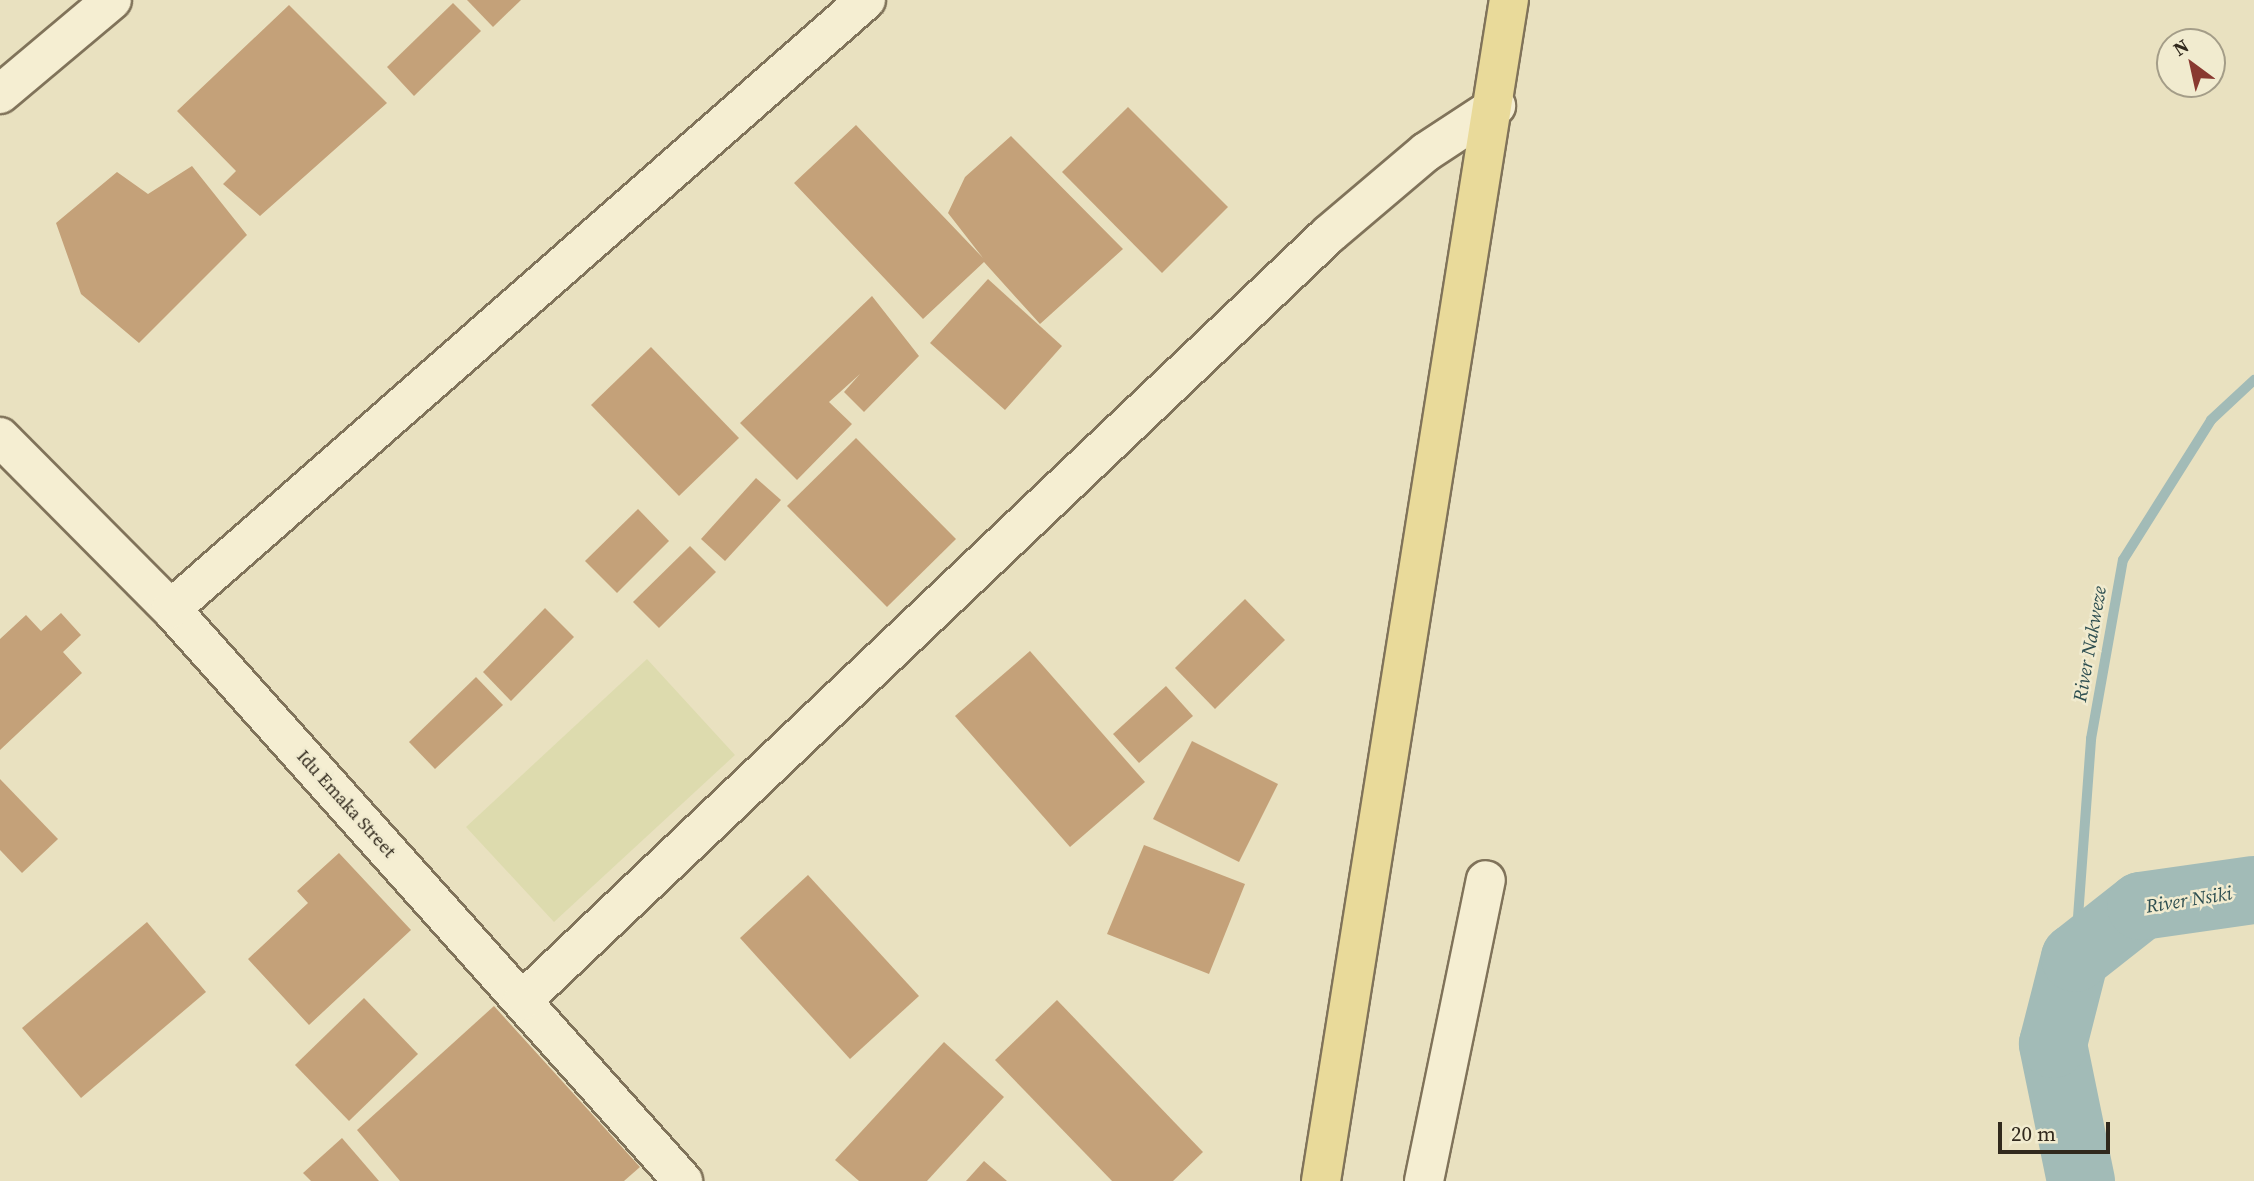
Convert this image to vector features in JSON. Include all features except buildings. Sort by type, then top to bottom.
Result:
[{"type":"main road","points":[[1321,1181],[1496,106],[1509,0]]},
{"type":"street","points":[[0,94],[112,0]]},
{"type":"street","points":[[171,609],[866,0]]},
{"type":"street","points":[[522,1001],[1328,235],[1426,152],[1496,106]]},
{"type":"street","name":"Idu Emaka Street","points":[[0,437],[171,609],[683,1181]]},
{"type":"street","points":[[1424,1181],[1486,880]]},
{"type":"shaded area","points":[[647,659],[735,755],[554,922],[466,827]]},
{"type":"waterway","name":"River Nakweze","points":[[2075,958],[2091,739],[2123,560],[2211,420],[2254,380]]},
{"type":"waterway","name":"River Nsiki","points":[[2081,1181],[2053,1044],[2075,958],[2141,906],[2254,890]]}]
